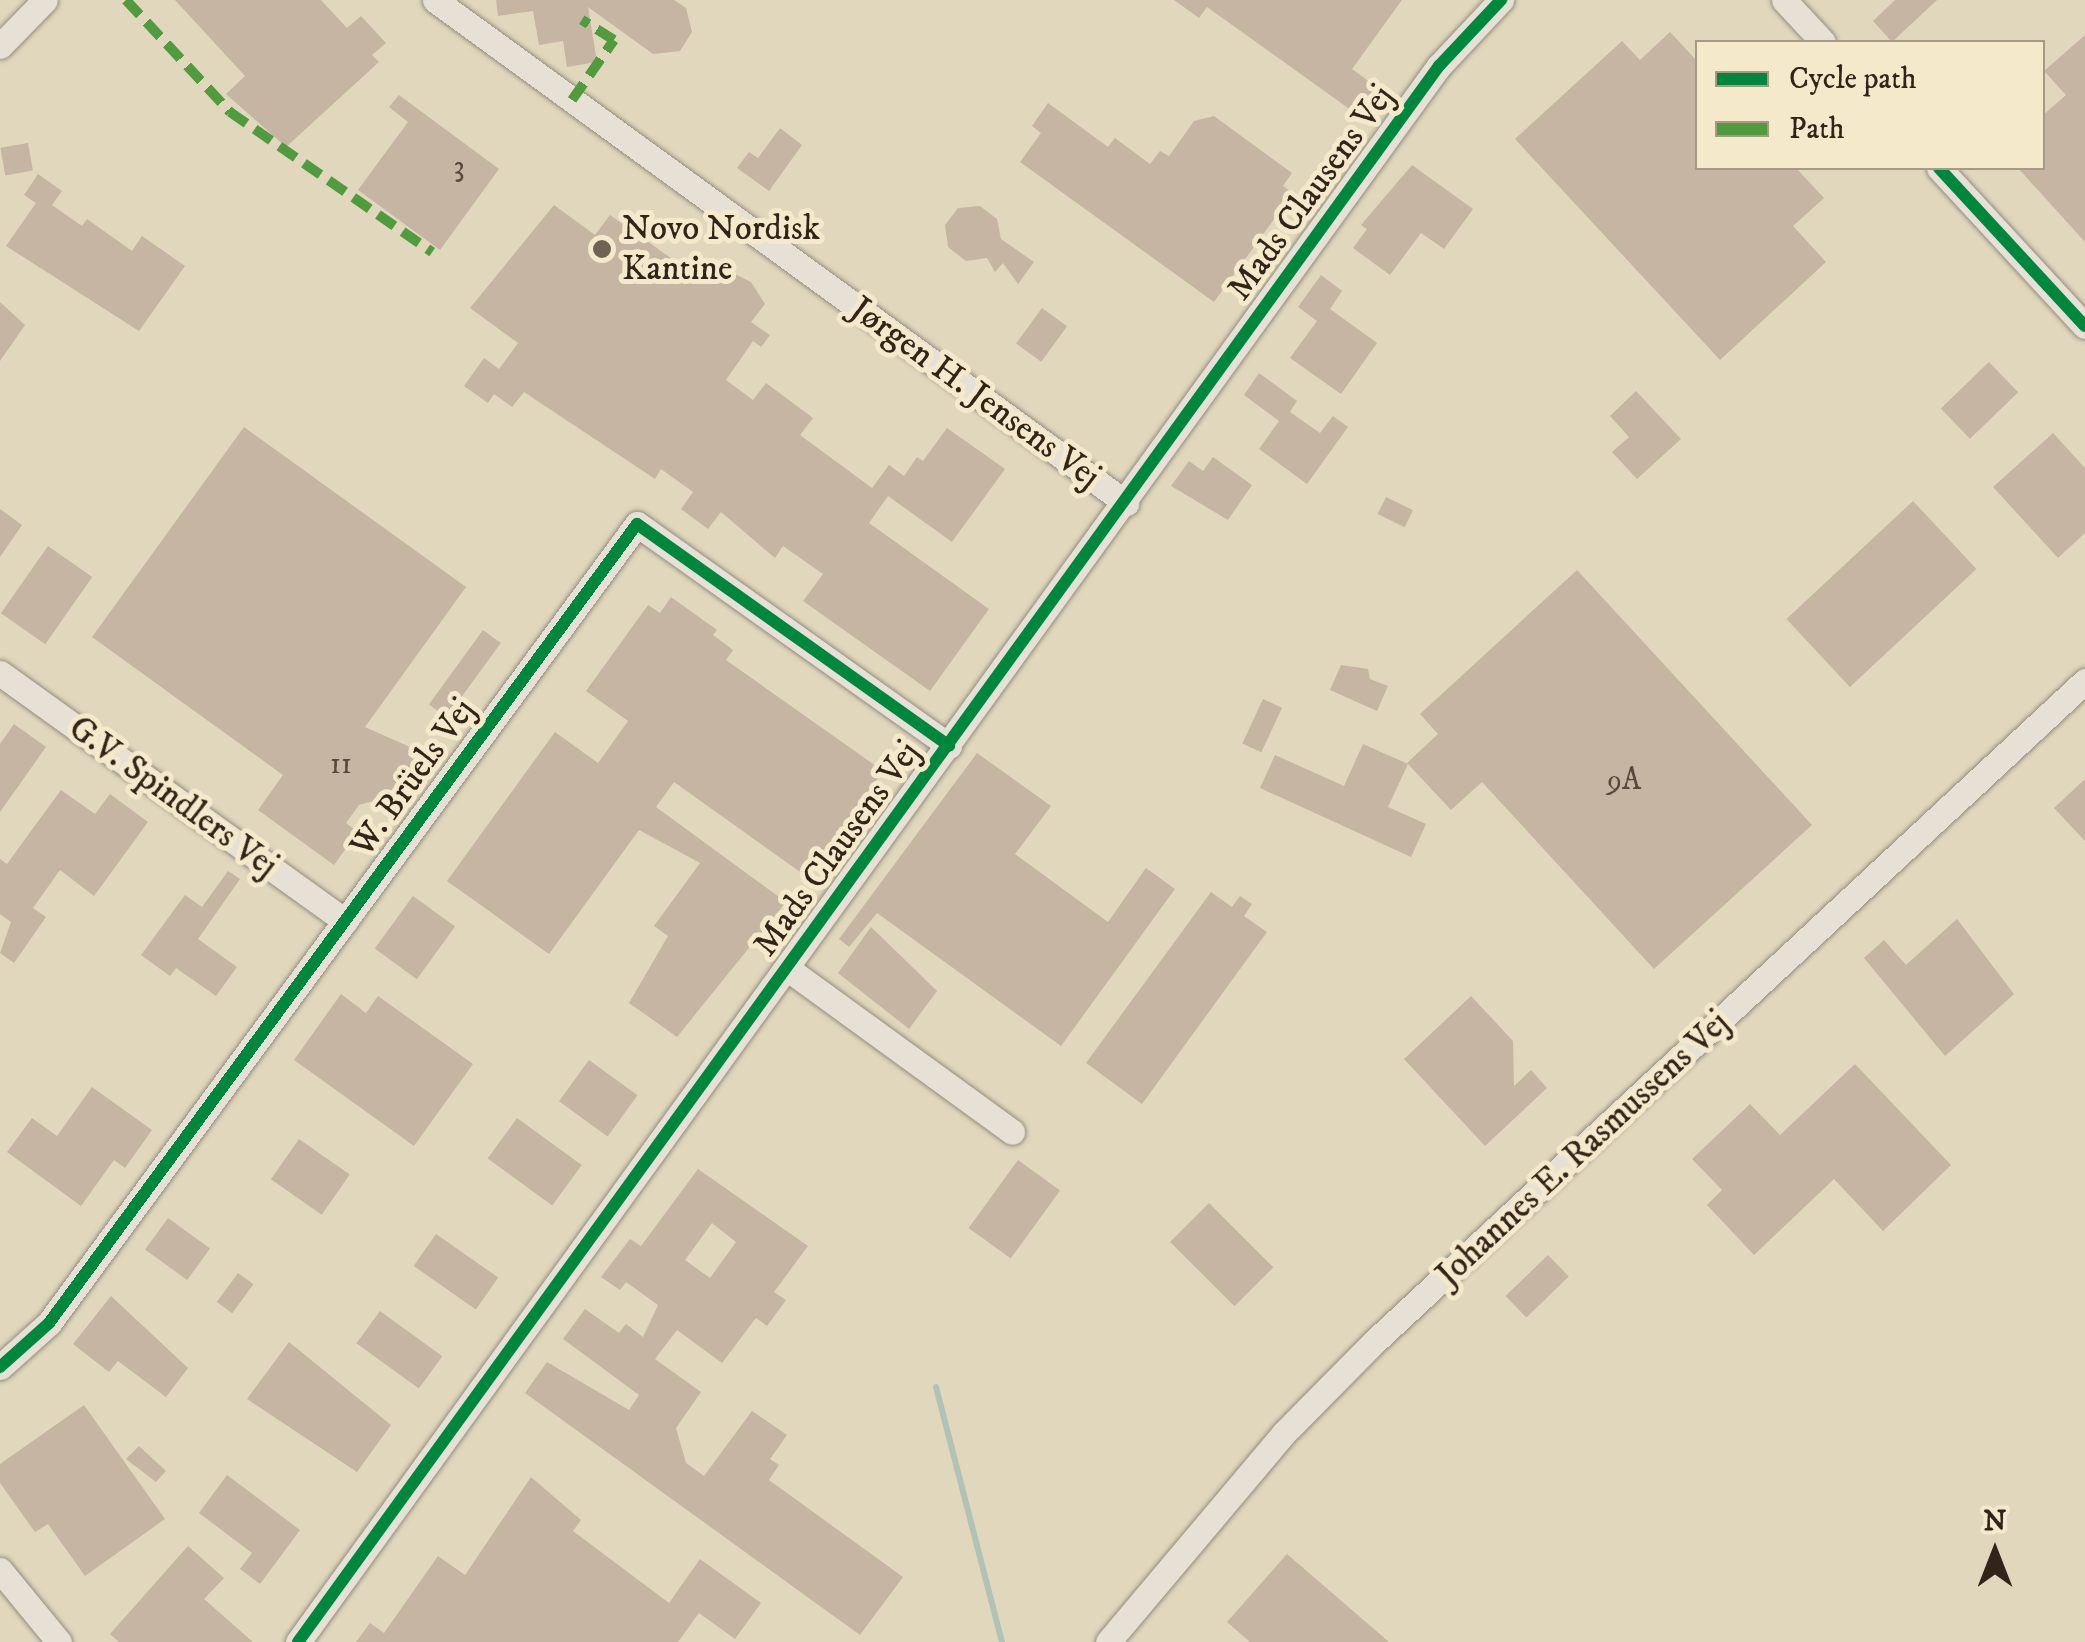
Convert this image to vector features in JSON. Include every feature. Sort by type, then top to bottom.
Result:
[{"type":"street","points":[[0,46],[45,0]]},
{"type":"street","name":"Jørgen H. Jensens Vej","points":[[435,0],[1126,504]]},
{"type":"street","name":"Mads Clausens Vej","points":[[298,1642],[1126,504],[1439,66],[1501,0]]},
{"type":"street","points":[[1784,0],[1822,40]]},
{"type":"street","points":[[1941,170],[2085,326]]},
{"type":"street","name":"W. Brüels Vej","points":[[0,1367],[49,1323],[637,524],[948,746]]},
{"type":"street","name":"G.V. Spindlers Vej","points":[[0,674],[345,921]]},
{"type":"street","name":"Johannes E. Rasmussens Vej","points":[[1108,1642],[1248,1473],[1374,1342],[2085,681]]},
{"type":"street","points":[[788,969],[1012,1132]]},
{"type":"street","points":[[0,1570],[59,1642]]},
{"type":"building","points":[[175,0],[321,0],[347,28],[361,16],[386,43],[372,55],[379,62],[286,147],[226,94],[245,76]]},
{"type":"building","points":[[496,0],[674,0],[686,8],[692,32],[680,51],[653,54],[588,7],[597,62],[567,67],[563,41],[539,45],[533,11],[498,16]]},
{"type":"building","points":[[1174,0],[1402,0],[1352,69],[1382,91],[1362,118],[1207,7],[1199,18]]},
{"type":"building","points":[[1895,0],[1937,0],[1894,40],[1873,21]]},
{"type":"building","points":[[1670,32],[1695,59],[1695,170],[1798,170],[1824,198],[1793,226],[1826,262],[1720,360],[1515,139],[1622,41],[1640,60]]},
{"type":"building","points":[[2085,35],[2085,242],[2020,170],[2045,170],[2045,113],[2066,95],[2045,70]]},
{"type":"building","points":[[399,95],[499,169],[440,250],[358,190],[408,122],[389,107]]},
{"type":"building","points":[[1048,103],[1108,147],[1115,138],[1150,164],[1160,151],[1169,156],[1194,121],[1214,116],[1292,173],[1283,186],[1293,193],[1214,302],[1020,162],[1041,133],[1032,126]]},
{"type":"building","points":[[780,128],[802,145],[769,191],[737,168],[749,152],[758,158]]},
{"type":"building","points":[[28,143],[33,171],[5,175],[0,148]]},
{"type":"building","points":[[1412,165],[1473,209],[1444,249],[1421,233],[1390,275],[1353,248],[1367,229],[1361,225]]},
{"type":"building","points":[[38,174],[62,191],[52,205],[82,226],[87,219],[132,251],[142,236],[185,266],[139,331],[6,246],[36,203],[24,195]]},
{"type":"building","points":[[554,205],[595,235],[610,215],[685,268],[695,254],[751,282],[765,304],[751,322],[770,335],[761,347],[753,341],[726,380],[753,400],[766,383],[813,418],[800,435],[872,488],[889,465],[904,476],[917,457],[923,461],[947,428],[1005,469],[952,542],[888,496],[869,523],[989,609],[930,691],[803,601],[823,574],[783,546],[775,558],[721,512],[708,529],[681,509],[693,492],[661,469],[655,479],[524,392],[512,407],[494,394],[488,403],[464,386],[484,358],[499,369],[518,343],[470,308]]},
{"type":"building","points":[[980,206],[997,219],[1001,239],[1034,262],[1018,284],[1003,263],[995,272],[987,258],[966,261],[948,247],[945,225],[958,208]]},
{"type":"building","points":[[1321,275],[1342,291],[1330,309],[1377,343],[1341,394],[1290,358],[1317,321],[1298,307]]},
{"type":"building","points":[[0,302],[25,325],[0,361]]},
{"type":"building","points":[[1042,308],[1067,326],[1041,362],[1016,344]]},
{"type":"building","points":[[1989,362],[2018,392],[1970,439],[1941,409]]},
{"type":"building","points":[[1259,373],[1297,401],[1290,412],[1320,433],[1333,416],[1348,427],[1307,484],[1259,449],[1279,421],[1244,395]]},
{"type":"building","points":[[1636,391],[1681,439],[1637,479],[1612,452],[1629,437],[1610,416]]},
{"type":"building","points":[[244,427],[466,587],[365,727],[421,752],[409,768],[415,772],[399,794],[359,805],[346,823],[358,832],[334,865],[258,810],[283,775],[92,637]]},
{"type":"building","points":[[2053,433],[2085,468],[2085,533],[2058,558],[1993,487]]},
{"type":"building","points":[[1213,457],[1252,485],[1228,520],[1171,486],[1189,461],[1203,471]]},
{"type":"building","points":[[1386,497],[1413,510],[1405,527],[1378,514]]},
{"type":"building","points":[[1913,501],[1976,569],[1850,687],[1786,619]]},
{"type":"building","points":[[0,509],[22,525],[0,557]]},
{"type":"building","points":[[48,546],[92,577],[45,644],[1,613]]},
{"type":"building","points":[[1577,570],[1812,825],[1654,969],[1482,782],[1451,810],[1407,763],[1438,734],[1420,714]]},
{"type":"building","points":[[671,597],[717,630],[713,635],[733,650],[726,660],[883,771],[807,877],[674,782],[656,807],[786,902],[677,1037],[629,1003],[668,936],[654,926],[700,863],[639,830],[549,954],[447,881],[555,732],[598,763],[628,721],[586,691],[648,605],[660,613]]},
{"type":"building","points":[[483,630],[501,643],[447,717],[429,704]]},
{"type":"building","points":[[1341,665],[1368,669],[1370,679],[1388,686],[1377,711],[1330,690]]},
{"type":"building","points":[[1263,699],[1282,708],[1261,752],[1242,743]]},
{"type":"building","points":[[14,724],[46,747],[0,812],[0,744]]},
{"type":"building","points":[[1363,744],[1408,764],[1388,807],[1426,824],[1411,857],[1260,788],[1275,755],[1344,786]]},
{"type":"building","points":[[977,753],[1051,806],[1015,854],[1108,922],[1146,868],[1175,889],[1061,1046],[877,913],[849,947],[839,939]]},
{"type":"building","points":[[2085,779],[2085,841],[2054,808]]},
{"type":"building","points":[[61,790],[95,814],[110,794],[148,822],[94,896],[60,870],[33,908],[46,917],[14,963],[0,953],[11,922],[0,914],[0,859],[7,864]]},
{"type":"building","points":[[228,871],[240,879],[198,939],[237,967],[216,996],[176,968],[170,976],[141,955],[185,895],[202,907]]},
{"type":"building","points":[[1211,892],[1232,907],[1240,896],[1252,904],[1244,916],[1267,932],[1142,1104],[1086,1063]]},
{"type":"building","points":[[413,896],[455,927],[417,979],[375,949]]},
{"type":"building","points":[[1957,919],[2014,994],[1945,1056],[1864,958],[1884,940],[1906,965]]},
{"type":"building","points":[[871,927],[937,991],[909,1029],[838,973]]},
{"type":"building","points":[[341,994],[366,1013],[378,996],[473,1064],[414,1146],[294,1060]]},
{"type":"building","points":[[1471,996],[1513,1041],[1514,1086],[1531,1070],[1547,1088],[1485,1146],[1404,1059]]},
{"type":"building","points":[[589,1060],[638,1095],[608,1137],[559,1101]]},
{"type":"building","points":[[1855,1064],[1951,1165],[1883,1231],[1834,1179],[1754,1255],[1707,1205],[1722,1190],[1692,1159],[1750,1104],[1780,1135]]},
{"type":"building","points":[[92,1087],[152,1130],[125,1168],[114,1160],[81,1206],[7,1152],[32,1118],[57,1136]]},
{"type":"building","points":[[517,1118],[582,1165],[552,1205],[488,1158]]},
{"type":"building","points":[[299,1139],[350,1175],[322,1215],[271,1179]]},
{"type":"building","points":[[1018,1160],[1060,1191],[1011,1259],[969,1228]]},
{"type":"building","points":[[698,1169],[808,1246],[774,1292],[786,1300],[767,1326],[756,1318],[722,1363],[677,1330],[655,1359],[701,1392],[676,1428],[686,1463],[704,1476],[752,1411],[787,1435],[770,1459],[779,1465],[769,1480],[903,1577],[860,1635],[525,1393],[547,1362],[629,1410],[639,1395],[563,1339],[585,1309],[619,1333],[626,1324],[643,1337],[658,1305],[626,1282],[620,1290],[601,1277],[630,1239],[641,1246]],"holes":[[[712,1223],[736,1242],[710,1278],[685,1260]]]},
{"type":"building","points":[[1209,1203],[1273,1267],[1234,1306],[1170,1242]]},
{"type":"building","points":[[168,1218],[210,1249],[187,1280],[145,1250]]},
{"type":"building","points":[[436,1234],[498,1278],[476,1310],[414,1266]]},
{"type":"building","points":[[1548,1255],[1569,1277],[1526,1318],[1506,1296]]},
{"type":"building","points":[[238,1273],[253,1284],[232,1313],[217,1302]]},
{"type":"building","points":[[111,1296],[188,1368],[166,1397],[118,1361],[109,1372],[73,1344]]},
{"type":"building","points":[[380,1311],[442,1356],[419,1389],[356,1343]]},
{"type":"building","points":[[289,1342],[391,1425],[357,1472],[247,1399]]},
{"type":"building","points":[[84,1405],[165,1519],[85,1576],[48,1524],[35,1532],[0,1483],[0,1464]]},
{"type":"building","points":[[139,1446],[166,1471],[156,1482],[126,1459]]},
{"type":"building","points":[[227,1475],[300,1530],[260,1584],[240,1569],[252,1553],[199,1513]]},
{"type":"building","points":[[531,1477],[581,1520],[573,1531],[669,1603],[700,1559],[761,1603],[735,1639],[699,1613],[678,1642],[356,1642],[370,1623],[384,1633],[438,1556],[465,1575]]},
{"type":"building","points":[[188,1546],[224,1578],[204,1599],[253,1642],[119,1642],[110,1634]]},
{"type":"building","points":[[1287,1554],[1389,1642],[1250,1642],[1227,1622]]},
{"type":"waterway","points":[[936,1387],[1002,1642]]},
{"type":"marked path","points":[[126,0],[230,112],[432,252]]},
{"type":"marked path","points":[[572,100],[614,40],[582,20]]},
{"type":"cycle path","points":[[298,1642],[1439,66],[1501,0]]},
{"type":"cycle path","points":[[1941,170],[2085,326]]},
{"type":"cycle path","points":[[0,1367],[49,1323],[637,524],[949,746]]},
{"type":"place","name":"Novo Nordisk Kantine","points":[[602,249]]}]
